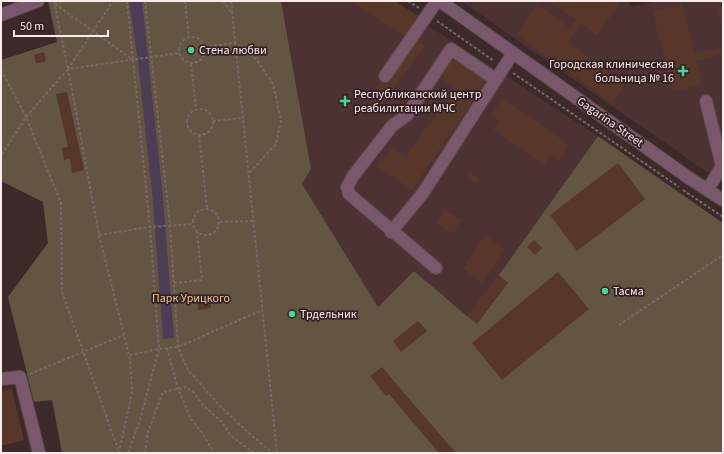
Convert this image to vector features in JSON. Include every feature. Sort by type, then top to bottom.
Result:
[{"type":"street","points":[[1,23],[5,14],[38,1]]},
{"type":"street","points":[[385,76],[438,1]]},
{"type":"street","name":"Gagarina Street","points":[[438,1],[689,178],[723,200]]},
{"type":"street","points":[[436,268],[349,194],[347,187],[353,176],[392,126],[407,115],[451,49],[495,79]]},
{"type":"street","points":[[392,232],[426,188],[513,53]]},
{"type":"street","points":[[706,101],[722,160],[722,166],[708,189]]},
{"type":"street","points":[[1,379],[20,377],[39,453]]},
{"type":"path","points":[[54,2],[63,1]]},
{"type":"path","points":[[1,156],[26,117],[68,69],[113,1]]},
{"type":"path","points":[[127,1],[150,227],[159,349],[140,420],[128,453]]},
{"type":"path","points":[[145,1],[170,225],[178,347],[188,370],[221,407],[273,453]]},
{"type":"path","points":[[185,1],[189,37]]},
{"type":"path","points":[[223,1],[232,14]]},
{"type":"path","points":[[231,1],[277,453]]},
{"type":"path","points":[[408,1],[723,218]]},
{"type":"path","points":[[54,2],[134,60]]},
{"type":"path","points":[[1,70],[26,117],[61,203],[62,292],[119,453],[132,392],[130,355],[99,235],[54,2]]},
{"type":"path","points":[[189,37],[198,39],[204,47],[204,56],[196,63],[191,64],[183,61],[179,53],[180,43],[189,37]]},
{"type":"path","points":[[204,47],[235,43],[256,59],[273,84],[281,120],[276,144],[248,173]]},
{"type":"path","points":[[68,69],[179,53]]},
{"type":"path","points":[[191,64],[196,109]]},
{"type":"path","points":[[196,109],[206,110],[212,116],[213,121],[211,130],[208,133],[199,135],[191,132],[187,124],[189,115],[196,109]]},
{"type":"path","points":[[213,121],[243,118]]},
{"type":"path","points":[[199,135],[207,208]]},
{"type":"path","points":[[174,283],[202,280],[197,231],[193,224],[193,220],[200,210],[207,208],[215,211],[220,222],[217,230],[209,235],[201,234],[197,231]]},
{"type":"path","points":[[220,222],[253,221]]},
{"type":"path","points":[[99,235],[150,227],[193,224]]},
{"type":"path","points":[[619,325],[723,255]]},
{"type":"path","points":[[130,355],[178,347],[262,310]]},
{"type":"path","points":[[20,377],[124,336]]},
{"type":"path","points":[[167,348],[178,389],[191,419],[203,434],[214,453]]},
{"type":"path","points":[[145,453],[148,432],[163,392],[186,387],[193,392],[203,405],[222,421],[231,436],[254,453]]},
{"type":"shaded area","points":[[129,1],[142,1],[163,198],[174,338],[163,339],[153,202],[138,61]]},
{"type":"shaded area","points":[[281,1],[395,1],[439,33],[598,136],[499,275],[467,316],[414,271],[378,307],[302,184],[311,169]]},
{"type":"shaded area","points":[[461,1],[628,1],[631,7],[657,1],[723,1],[723,183]]},
{"type":"green space","name":"Парк Урицкого","points":[[48,1],[281,1],[311,169],[302,184],[378,307],[414,271],[467,316],[499,275],[598,136],[723,223],[723,453],[62,453],[52,400],[34,402],[8,297],[48,243],[43,202],[1,181],[1,60],[57,42]]},
{"type":"building","points":[[351,1],[395,1],[423,19],[410,39]]},
{"type":"building","points":[[550,1],[618,1],[620,3],[597,35],[581,24],[568,42],[625,84],[612,103],[516,34],[538,4],[570,28],[576,20]]},
{"type":"building","points":[[682,4],[694,54],[723,47],[723,54],[696,61],[702,84],[673,92],[653,11]]},
{"type":"building","points":[[723,7],[723,25],[722,26],[718,8]]},
{"type":"building","points":[[416,39],[425,46],[378,110],[369,103],[379,89],[376,87]]},
{"type":"building","points":[[44,52],[46,61],[36,64],[34,55]]},
{"type":"building","points":[[452,57],[487,80],[412,190],[377,166],[391,146],[406,157],[454,88],[438,77]]},
{"type":"building","points":[[67,92],[84,170],[72,173],[70,159],[64,160],[62,148],[68,147],[56,94]]},
{"type":"building","points":[[502,99],[570,145],[559,161],[551,156],[545,165],[493,129],[499,120],[491,115]]},
{"type":"building","points":[[618,163],[645,199],[577,251],[550,215]]},
{"type":"building","points":[[471,173],[480,179],[477,183],[468,176]]},
{"type":"building","points":[[444,210],[461,220],[453,234],[436,224]]},
{"type":"building","points":[[485,235],[506,249],[483,283],[463,269]]},
{"type":"building","points":[[534,240],[542,248],[535,255],[527,247]]},
{"type":"building","points":[[558,272],[589,309],[502,380],[472,343]]},
{"type":"building","points":[[499,275],[508,283],[477,324],[467,316]]},
{"type":"building","points":[[210,297],[211,308],[198,310],[197,298]]},
{"type":"building","points":[[418,321],[427,331],[401,352],[393,341]]},
{"type":"building","points":[[382,367],[456,453],[439,453],[389,394],[386,396],[370,376]]},
{"type":"building","points":[[12,389],[24,440],[1,446],[1,391]]},
{"type":"place","name":"Стена любви","points":[[191,50]]},
{"type":"place","name":"Городская клиническая больница № 16","points":[[683,71]]},
{"type":"place","name":"Республиканский центр реабилитации МЧС","points":[[345,101]]},
{"type":"place","name":"Тасма","points":[[605,291]]},
{"type":"place","name":"Трдельник","points":[[292,314]]}]
